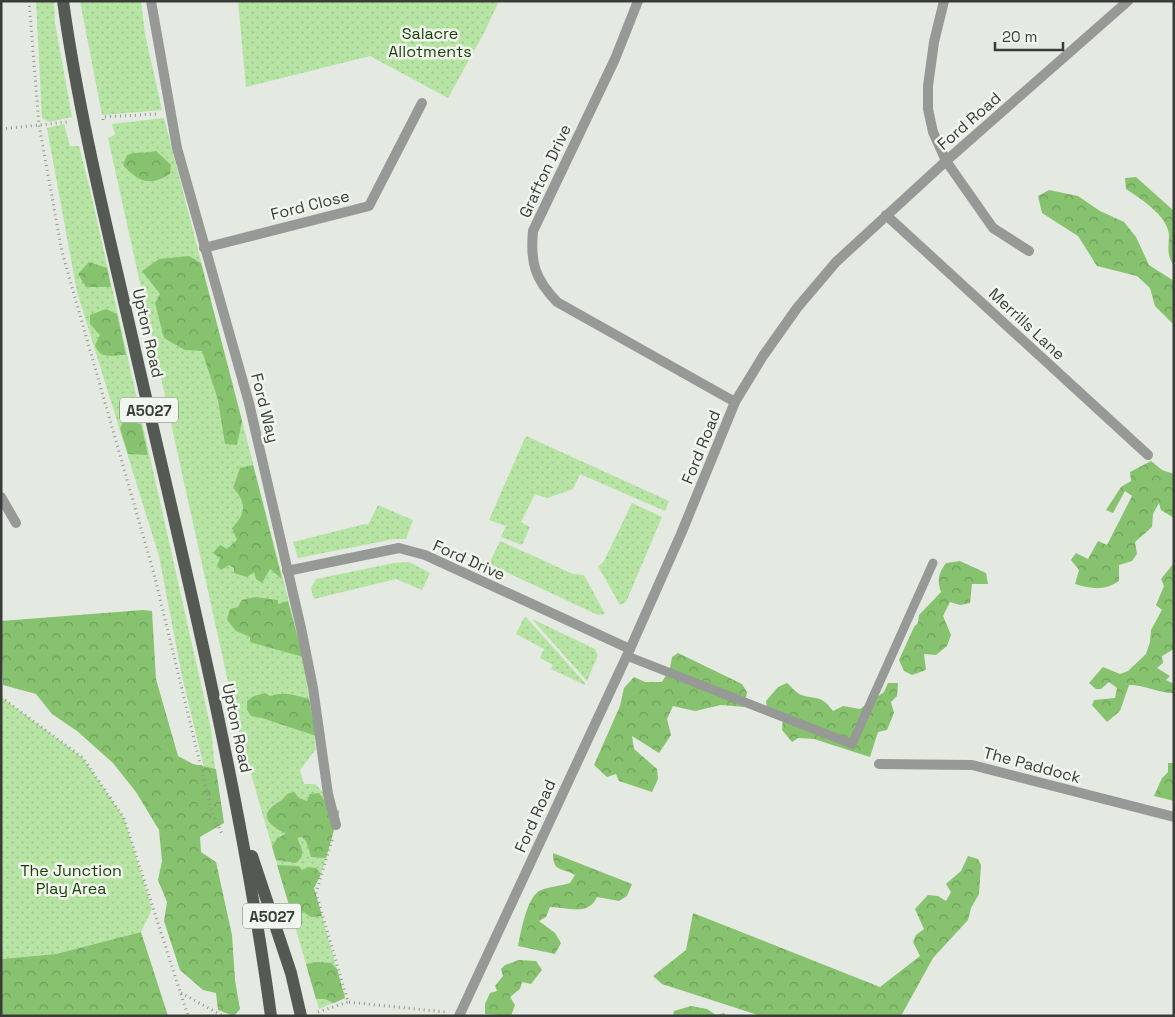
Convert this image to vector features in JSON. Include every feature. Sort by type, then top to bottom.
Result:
[{"type":"main road","name":"Upton Road","points":[[63,1],[69,46],[104,217],[179,541],[240,818],[271,1016]]},
{"type":"main road","name":"Upton Road","points":[[240,818],[291,973],[301,1016]]},
{"type":"street","name":"Ford Way","points":[[152,1],[170,113],[204,248],[227,321],[249,403],[312,679],[328,794],[336,825]]},
{"type":"street","name":"Grafton Drive","points":[[638,1],[614,59],[533,231],[531,251],[534,270],[544,288],[557,302],[735,402]]},
{"type":"street","points":[[944,1],[934,42],[928,86],[928,108],[933,132],[946,161],[992,228],[1029,251]]},
{"type":"street","name":"Ford Road","points":[[460,1015],[681,534],[735,402],[763,356],[796,308],[836,262],[886,214],[1128,1]]},
{"type":"street","name":"Ford Close","points":[[204,248],[369,206],[422,103]]},
{"type":"street","name":"Merrills Lane","points":[[886,214],[1148,455]]},
{"type":"street","points":[[3,502],[16,523]]},
{"type":"street","name":"Ford Drive","points":[[287,571],[399,548],[425,555],[628,652]]},
{"type":"street","name":"The Paddock","points":[[879,764],[972,765],[1174,817]]},
{"type":"lane","points":[[628,652],[852,744],[933,563]]},
{"type":"path","points":[[29,1],[39,125],[62,252],[154,574],[212,813],[224,840]]},
{"type":"path","points":[[1,697],[83,758],[124,818],[188,1016]]},
{"type":"path","points":[[336,825],[316,893],[348,1002]]},
{"type":"path","points":[[181,993],[223,1016]]},
{"type":"path","points":[[315,1013],[348,1002],[460,1015]]},
{"type":"green space","points":[[36,1],[54,1],[55,23],[72,117],[49,122],[42,118]]},
{"type":"green space","points":[[80,1],[141,1],[145,34],[162,110],[102,115]]},
{"type":"green space","name":"Salacre Allotments","points":[[238,1],[499,1],[485,31],[448,98],[370,56],[246,87]]},
{"type":"green space","points":[[164,118],[303,657],[316,749],[300,770],[304,784],[315,784],[324,793],[329,806],[340,811],[321,874],[314,888],[345,998],[319,1009],[240,736],[108,138],[115,135],[112,124]]},
{"type":"green space","points":[[64,124],[70,146],[79,146],[91,194],[211,729],[216,778],[207,780],[182,676],[159,556],[77,292],[47,128]]},
{"type":"green space","points":[[156,151],[171,165],[170,174],[163,178],[145,181],[139,179],[123,165],[127,155]]},
{"type":"green space","points":[[1136,177],[1174,211],[1174,266],[1169,255],[1169,235],[1164,221],[1153,209],[1126,189],[1125,178]]},
{"type":"green space","points":[[1049,190],[1078,196],[1100,211],[1124,222],[1136,237],[1149,265],[1174,281],[1174,325],[1155,306],[1150,288],[1137,276],[1097,266],[1078,236],[1042,213],[1038,196]]},
{"type":"green space","points":[[189,256],[201,263],[242,421],[237,445],[225,444],[218,400],[202,351],[185,350],[164,338],[155,303],[160,294],[142,271],[159,259]]},
{"type":"green space","points":[[89,262],[107,268],[111,287],[86,287],[78,274]]},
{"type":"green space","points":[[106,309],[117,314],[126,355],[107,356],[97,350],[95,345],[100,335],[90,324],[90,315]]},
{"type":"green space","points":[[124,421],[141,424],[148,455],[128,454],[120,428]]},
{"type":"green space","points":[[526,436],[669,501],[665,511],[580,474],[573,489],[547,498],[535,494],[521,522],[530,527],[522,545],[501,537],[506,526],[489,520]]},
{"type":"green space","points":[[1151,461],[1162,470],[1174,474],[1174,518],[1161,510],[1159,503],[1153,514],[1152,527],[1135,542],[1137,554],[1132,561],[1119,565],[1119,581],[1103,588],[1075,584],[1079,570],[1071,560],[1076,553],[1088,559],[1098,541],[1107,545],[1132,496],[1125,491],[1113,513],[1106,510],[1121,487],[1131,481],[1130,472]]},
{"type":"green space","points":[[253,465],[282,579],[270,569],[262,583],[256,579],[254,572],[247,577],[234,573],[234,568],[229,565],[221,570],[217,566],[220,558],[213,553],[220,545],[227,549],[237,540],[232,528],[240,518],[243,503],[233,488],[240,468]]},
{"type":"green space","points":[[632,503],[662,517],[626,602],[620,605],[598,566],[603,563]]},
{"type":"green space","points":[[378,505],[413,520],[406,539],[394,539],[298,558],[293,542],[365,524],[368,525]]},
{"type":"green space","points":[[500,541],[573,574],[584,575],[605,614],[598,615],[489,564]]},
{"type":"green space","points":[[1174,553],[1174,649],[1162,656],[1163,663],[1157,668],[1170,676],[1166,680],[1174,684],[1174,693],[1129,685],[1120,711],[1107,722],[1092,705],[1094,700],[1115,698],[1117,688],[1109,682],[1101,689],[1096,689],[1089,683],[1103,667],[1120,674],[1128,671],[1146,654],[1151,630],[1162,610],[1156,605],[1164,586],[1161,579],[1173,564]]},
{"type":"green space","points":[[960,561],[986,573],[988,584],[972,584],[970,603],[960,605],[950,602],[943,616],[951,635],[947,646],[936,655],[924,654],[926,670],[912,675],[904,671],[899,660],[914,627],[918,623],[919,615],[941,592],[939,577],[943,567],[946,563]]},
{"type":"green space","points":[[409,562],[430,573],[422,590],[396,579],[314,599],[311,588],[316,579],[394,563]]},
{"type":"green space","points":[[255,597],[278,600],[278,604],[288,601],[303,657],[250,642],[250,637],[236,631],[227,620],[230,609],[238,607],[242,600]]},
{"type":"green space","points":[[143,610],[152,611],[156,679],[178,756],[193,764],[216,769],[224,823],[200,837],[201,852],[216,862],[232,935],[235,980],[240,1009],[234,1016],[218,1010],[216,993],[203,990],[180,970],[164,921],[167,902],[158,880],[162,861],[159,830],[136,792],[113,763],[77,731],[52,714],[36,694],[3,685],[1,621]]},
{"type":"green space","points":[[525,616],[585,685],[551,669],[553,665],[540,658],[544,649],[516,634]]},
{"type":"green space","points":[[532,619],[595,649],[598,655],[587,681]]},
{"type":"green space","points":[[678,653],[742,684],[747,692],[744,707],[721,705],[695,711],[673,706],[667,719],[671,735],[659,753],[632,736],[634,749],[657,769],[658,779],[652,792],[619,781],[616,774],[607,777],[594,765],[620,706],[624,688],[634,677],[645,682],[662,682],[670,668],[672,657]]},
{"type":"green space","points":[[787,683],[799,694],[818,698],[825,702],[833,711],[843,706],[860,709],[884,692],[888,683],[898,683],[897,696],[891,702],[894,713],[887,730],[878,732],[870,757],[814,739],[798,738],[792,742],[782,730],[783,717],[767,710],[766,701],[778,687]]},
{"type":"green space","points":[[265,693],[270,696],[285,694],[309,699],[316,736],[251,716],[247,710],[247,701],[254,696]]},
{"type":"green space","name":"The Junction Play Area","points":[[1,697],[83,758],[124,818],[152,909],[141,932],[56,954],[1,959]]},
{"type":"green space","points":[[1168,763],[1174,763],[1174,801],[1154,796],[1162,778],[1168,772]]},
{"type":"green space","points":[[294,792],[299,798],[307,801],[310,794],[319,793],[329,806],[339,812],[326,858],[311,857],[306,841],[302,837],[297,837],[302,851],[299,860],[296,863],[276,860],[272,846],[277,839],[286,833],[270,823],[267,815],[268,811],[287,794]]},
{"type":"green space","points":[[553,853],[632,884],[627,896],[619,901],[597,897],[593,903],[583,909],[550,907],[546,917],[539,921],[555,933],[561,943],[555,954],[518,946],[527,909],[534,895],[542,890],[570,883],[575,875],[557,867],[553,859]]},
{"type":"green space","points":[[968,856],[978,859],[981,865],[979,894],[971,908],[968,920],[933,958],[901,1016],[761,1016],[662,984],[653,976],[686,950],[693,913],[880,987],[920,956],[913,942],[916,935],[924,929],[915,909],[928,895],[938,896],[946,901],[951,892],[946,884],[961,871]]},
{"type":"green space","points":[[277,865],[299,866],[302,870],[309,867],[316,868],[321,874],[314,888],[322,916],[311,917],[294,906],[290,908]]},
{"type":"green space","points":[[141,932],[168,1016],[1,1016],[1,959],[56,954]]},
{"type":"green space","points":[[519,960],[536,961],[542,970],[531,984],[522,982],[520,989],[510,997],[515,1005],[511,1016],[485,1014],[485,1004],[490,993],[497,991],[495,986],[503,976],[501,969],[505,965]]},
{"type":"green space","points":[[318,962],[331,963],[337,969],[345,998],[334,1003],[325,999],[316,999],[306,964]]},
{"type":"green space","points":[[691,1006],[707,1009],[716,1015],[724,1013],[727,1016],[673,1016],[674,1011]]}]
